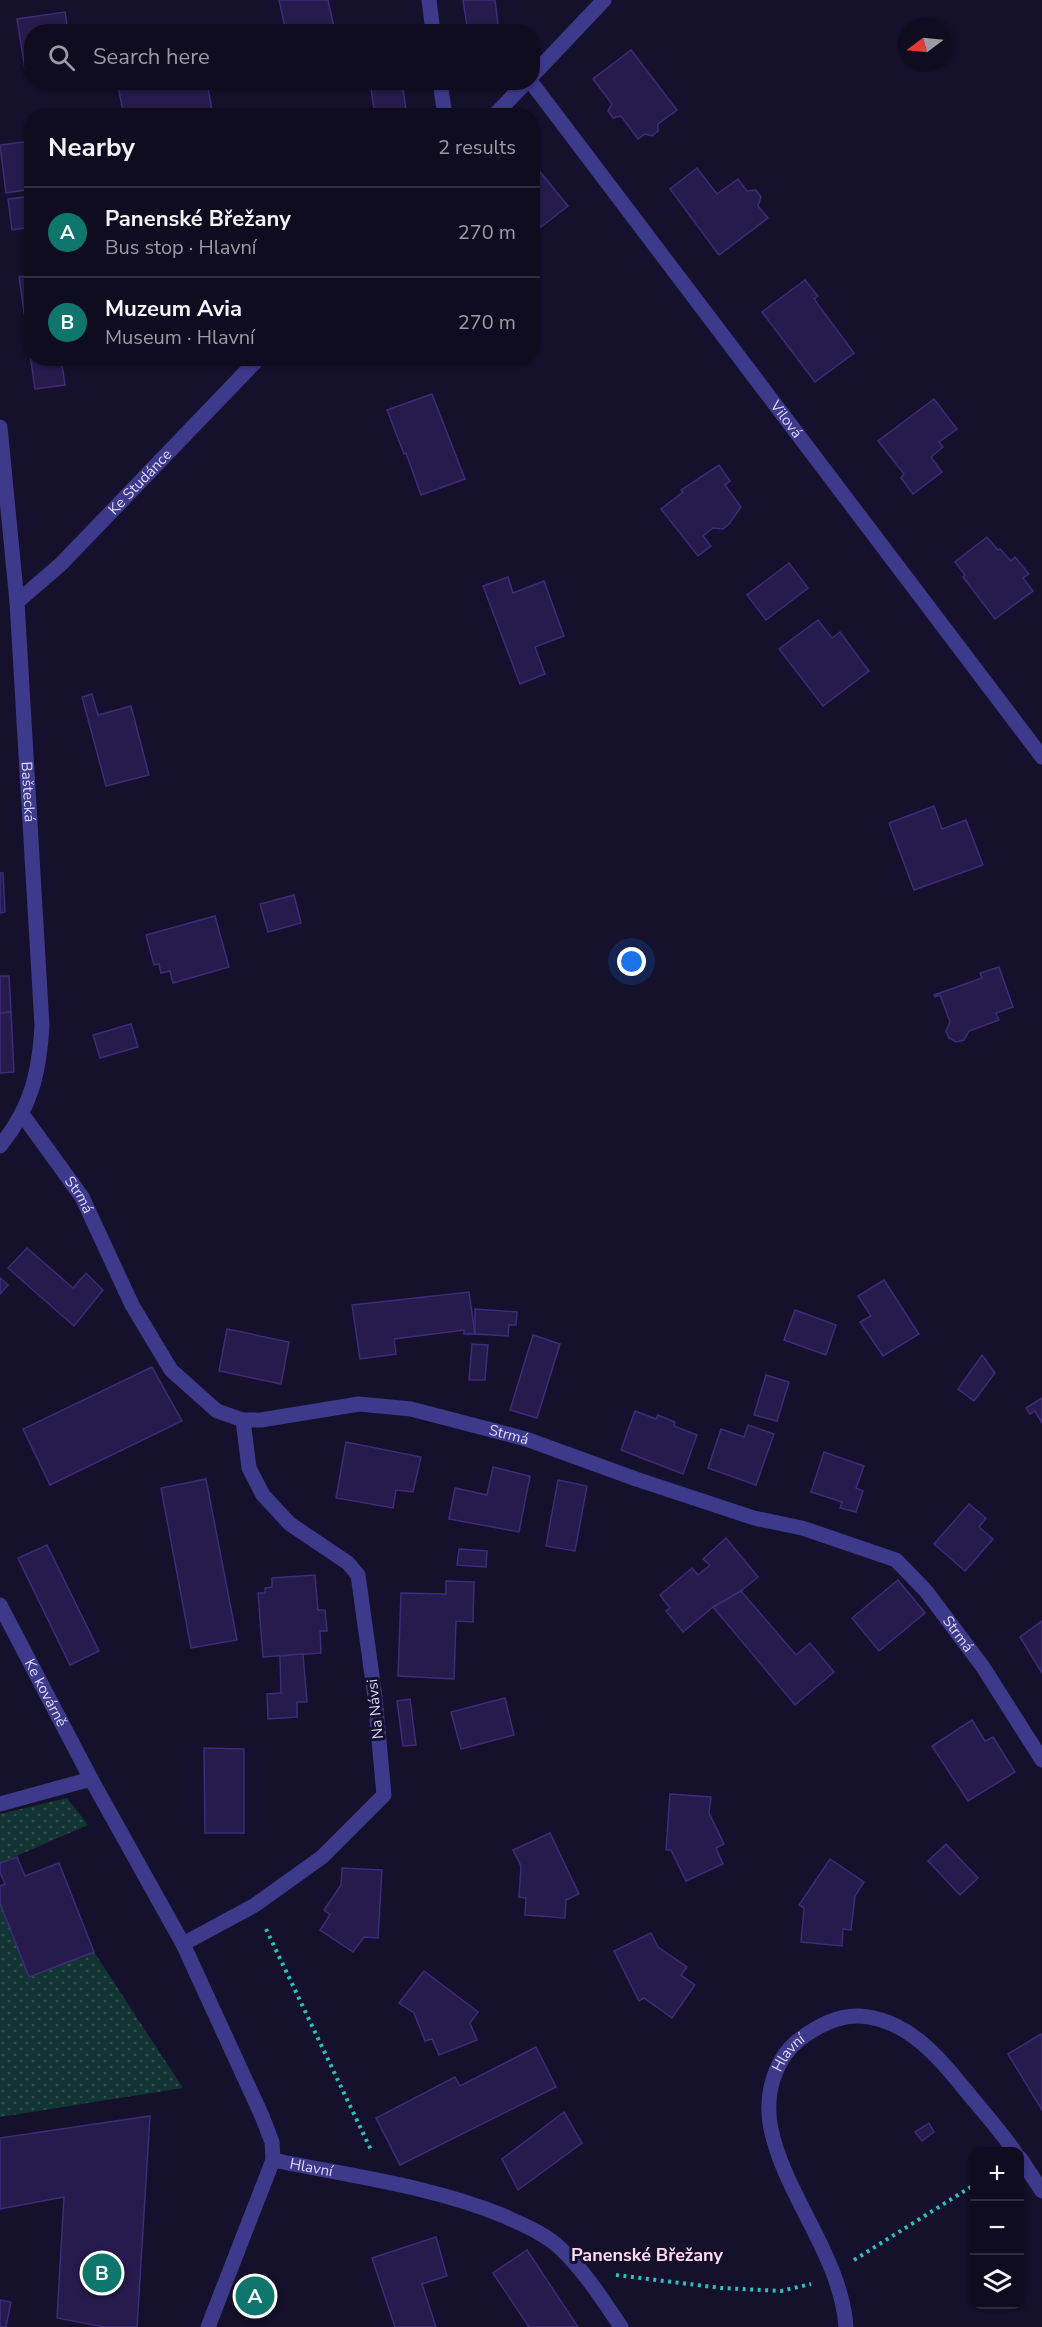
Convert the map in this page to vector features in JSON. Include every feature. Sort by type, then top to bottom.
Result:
[{"type":"street","points":[[429,0],[432,24]]},
{"type":"street","points":[[540,68],[604,0]]},
{"type":"street","points":[[441,90],[444,108]]},
{"type":"street","points":[[502,108],[518,90]]},
{"type":"street","name":"Vilová","points":[[537,90],[1042,758]]},
{"type":"street","name":"Ke Studánce","points":[[17,602],[61,564],[251,366]]},
{"type":"street","name":"Baštecká","points":[[0,427],[17,602],[42,1017],[41,1044],[30,1100],[0,1146]]},
{"type":"street","name":"Strmá","points":[[22,1114],[82,1197],[132,1305],[171,1370],[217,1411],[243,1420],[261,1420],[359,1404],[411,1409],[526,1439],[646,1483],[754,1518],[802,1528],[896,1560],[926,1591],[983,1667],[1042,1760]]},
{"type":"street","name":"Na Návsi","points":[[183,1944],[255,1905],[322,1857],[384,1795],[375,1697],[358,1575],[348,1563],[290,1524],[263,1495],[249,1468],[243,1420]]},
{"type":"street","name":"Ke kovárně","points":[[0,1605],[91,1779]]},
{"type":"street","points":[[0,1804],[91,1779],[183,1944],[262,2116],[272,2142],[273,2160]]},
{"type":"street","name":"Hlavní","points":[[846,2327],[843,2306],[833,2273],[780,2156],[769,2120],[770,2092],[778,2065],[786,2051],[805,2035],[835,2020],[858,2016],[881,2020],[917,2038],[941,2061],[1012,2147]]},
{"type":"street","name":"Hlavní","points":[[208,2327],[273,2160],[448,2197],[513,2220],[553,2242],[579,2270],[621,2327]]},
{"type":"street","points":[[1024,2161],[1037,2171],[1042,2191]]},
{"type":"path","points":[[255,1905],[387,2183]]},
{"type":"path","points":[[579,2270],[721,2288],[781,2291],[814,2283],[833,2273],[970,2188]]},
{"type":"green space","points":[[67,1798],[88,1825],[0,1863],[0,1814]]},
{"type":"green space","points":[[0,1903],[94,1952],[183,2088],[0,2117]]},
{"type":"building","points":[[279,0],[328,0],[333,24],[284,24]]},
{"type":"building","points":[[463,0],[495,0],[498,24],[467,24]]},
{"type":"building","points":[[65,12],[67,24],[24,24],[24,63],[17,19]]},
{"type":"building","points":[[631,50],[677,110],[658,124],[658,131],[652,136],[645,134],[638,139],[621,116],[613,118],[608,111],[612,104],[593,79]]},
{"type":"building","points":[[119,90],[208,90],[212,108],[122,108]]},
{"type":"building","points":[[371,90],[403,90],[406,108],[374,108]]},
{"type":"building","points":[[24,142],[24,190],[6,193],[0,145]]},
{"type":"building","points":[[697,168],[717,194],[738,179],[747,191],[756,190],[761,197],[758,206],[768,218],[719,255],[670,189]]},
{"type":"building","points":[[540,172],[568,206],[541,227],[540,226]]},
{"type":"building","points":[[24,197],[24,228],[12,230],[8,199]]},
{"type":"building","points":[[24,276],[24,312],[19,277]]},
{"type":"building","points":[[805,280],[818,296],[814,299],[854,353],[815,382],[762,312]]},
{"type":"building","points":[[32,366],[62,366],[65,385],[35,389]]},
{"type":"building","points":[[432,394],[465,479],[421,495],[387,410]]},
{"type":"building","points":[[934,399],[957,429],[939,442],[943,447],[931,457],[942,472],[913,494],[901,478],[904,474],[878,441]]},
{"type":"building","points":[[719,465],[730,481],[725,485],[741,507],[723,529],[713,528],[703,536],[711,546],[698,556],[661,509],[683,492],[681,490]]},
{"type":"building","points":[[987,537],[1011,561],[1015,557],[1029,574],[1023,578],[1033,591],[995,619],[963,577],[965,575],[955,562]]},
{"type":"building","points":[[789,563],[808,588],[766,620],[747,595]]},
{"type":"building","points":[[508,577],[513,593],[544,581],[564,636],[535,647],[545,674],[520,684],[483,586]]},
{"type":"building","points":[[818,620],[832,638],[840,632],[869,671],[823,706],[779,649]]},
{"type":"building","points":[[92,694],[98,715],[131,706],[149,775],[106,786],[82,697]]},
{"type":"building","points":[[934,806],[942,829],[966,820],[983,865],[914,890],[889,823]]},
{"type":"building","points":[[0,873],[3,873],[5,912],[0,913]]},
{"type":"building","points":[[294,895],[301,923],[268,932],[260,904]]},
{"type":"building","points":[[215,916],[229,967],[173,983],[170,971],[161,973],[159,964],[154,965],[146,935]]},
{"type":"building","points":[[999,967],[1013,1007],[996,1013],[999,1020],[969,1031],[964,1040],[956,1042],[949,1038],[946,1031],[950,1022],[940,995],[935,997],[934,995],[982,978],[980,973]]},
{"type":"building","points":[[0,976],[9,976],[11,1012],[0,1013]]},
{"type":"building","points":[[11,1012],[14,1072],[0,1073],[0,1013]]},
{"type":"building","points":[[131,1024],[138,1047],[100,1058],[93,1035]]},
{"type":"building","points":[[27,1248],[73,1288],[86,1273],[103,1290],[74,1326],[8,1268]]},
{"type":"building","points":[[0,1278],[8,1285],[0,1294]]},
{"type":"building","points":[[884,1280],[919,1334],[883,1356],[860,1322],[871,1316],[858,1296]]},
{"type":"building","points":[[469,1292],[475,1334],[464,1334],[464,1330],[394,1339],[396,1354],[360,1359],[352,1305]]},
{"type":"building","points":[[475,1309],[517,1312],[516,1325],[509,1325],[508,1336],[475,1334]]},
{"type":"building","points":[[795,1310],[836,1325],[826,1355],[784,1340]]},
{"type":"building","points":[[227,1329],[289,1342],[281,1384],[219,1371]]},
{"type":"building","points":[[533,1335],[560,1344],[537,1418],[510,1410]]},
{"type":"building","points":[[472,1344],[488,1345],[485,1380],[469,1380]]},
{"type":"building","points":[[982,1355],[995,1373],[974,1401],[958,1389]]},
{"type":"building","points":[[152,1367],[182,1421],[50,1485],[23,1429]]},
{"type":"building","points":[[766,1375],[789,1382],[777,1421],[754,1415]]},
{"type":"building","points":[[1042,1398],[1042,1423],[1035,1411],[1030,1414],[1026,1408]]},
{"type":"building","points":[[635,1411],[656,1419],[658,1415],[675,1422],[674,1426],[697,1435],[683,1474],[621,1450]]},
{"type":"building","points":[[748,1425],[774,1434],[756,1485],[708,1468],[721,1429],[744,1437]]},
{"type":"building","points":[[346,1442],[421,1457],[413,1492],[396,1490],[393,1508],[336,1498]]},
{"type":"building","points":[[824,1452],[864,1466],[856,1488],[863,1491],[856,1512],[840,1508],[842,1502],[811,1492]]},
{"type":"building","points":[[493,1467],[530,1476],[519,1532],[449,1519],[455,1488],[487,1495]]},
{"type":"building","points":[[206,1479],[237,1640],[191,1648],[161,1488]]},
{"type":"building","points":[[558,1480],[587,1486],[575,1551],[546,1546]]},
{"type":"building","points":[[969,1504],[986,1518],[979,1527],[993,1539],[965,1571],[934,1544]]},
{"type":"building","points":[[726,1538],[758,1577],[741,1591],[713,1607],[683,1632],[666,1611],[670,1608],[660,1595],[692,1568],[698,1575],[710,1565],[703,1559]]},
{"type":"building","points":[[47,1545],[99,1651],[70,1665],[18,1558]]},
{"type":"building","points":[[459,1549],[487,1551],[486,1567],[457,1565]]},
{"type":"building","points":[[315,1575],[318,1610],[325,1610],[327,1631],[320,1631],[321,1653],[263,1657],[258,1593],[265,1593],[265,1588],[272,1587],[272,1578]]},
{"type":"building","points":[[898,1580],[925,1613],[879,1651],[852,1618]]},
{"type":"building","points":[[446,1581],[474,1582],[473,1622],[456,1621],[454,1679],[398,1676],[401,1593],[446,1594]]},
{"type":"building","points":[[741,1591],[796,1655],[810,1643],[834,1672],[795,1705],[713,1607]]},
{"type":"building","points":[[1042,1621],[1042,1673],[1020,1637]]},
{"type":"building","points":[[303,1654],[307,1702],[297,1702],[297,1717],[268,1719],[267,1694],[281,1693],[280,1656]]},
{"type":"building","points":[[505,1698],[514,1735],[461,1749],[451,1712]]},
{"type":"building","points":[[410,1699],[416,1745],[403,1746],[397,1701]]},
{"type":"building","points":[[972,1720],[985,1741],[993,1737],[1015,1772],[968,1801],[932,1746]]},
{"type":"building","points":[[204,1748],[244,1749],[244,1833],[205,1833]]},
{"type":"building","points":[[670,1794],[711,1797],[709,1813],[724,1844],[716,1848],[723,1864],[686,1881],[671,1850],[666,1850]]},
{"type":"building","points":[[550,1833],[579,1894],[566,1900],[565,1918],[525,1915],[526,1898],[519,1897],[521,1866],[513,1850]]},
{"type":"building","points":[[946,1844],[978,1878],[960,1895],[928,1861]]},
{"type":"building","points":[[17,1857],[25,1876],[59,1863],[94,1952],[29,1977],[0,1903],[0,1886],[5,1884],[0,1872],[0,1863]]},
{"type":"building","points":[[830,1859],[864,1882],[855,1896],[851,1930],[843,1929],[842,1946],[801,1942],[804,1908],[799,1905]]},
{"type":"building","points":[[342,1868],[382,1870],[378,1938],[364,1937],[353,1952],[320,1930],[330,1915],[324,1910],[341,1885]]},
{"type":"building","points":[[651,1933],[658,1947],[687,1967],[681,1975],[695,1985],[672,2018],[644,1998],[639,2001],[614,1951]]},
{"type":"building","points":[[424,1971],[478,2012],[470,2023],[477,2040],[439,2055],[432,2039],[425,2041],[414,2013],[399,2003]]},
{"type":"building","points":[[1041,2034],[1042,2036],[1042,2110],[1008,2054]]},
{"type":"building","points":[[536,2047],[556,2087],[400,2165],[376,2118],[455,2077],[460,2086]]},
{"type":"building","points":[[564,2112],[582,2143],[518,2190],[502,2159]]},
{"type":"building","points":[[150,2116],[137,2327],[104,2327],[57,2318],[64,2197],[0,2209],[0,2138]]},
{"type":"building","points":[[929,2123],[934,2132],[922,2141],[915,2132]]},
{"type":"building","points":[[436,2237],[447,2276],[422,2284],[436,2327],[395,2327],[372,2258]]},
{"type":"building","points":[[527,2250],[578,2327],[529,2327],[493,2273]]},
{"type":"building","points":[[0,2300],[11,2302],[6,2327],[0,2327]]},
{"type":"place","name":"Muzeum Avia","points":[[102,2273]]},
{"type":"place","name":"Panenské Břežany","points":[[255,2296]]},
{"type":"district","name":"Panenské Břežany","points":[[647,2255]]}]
